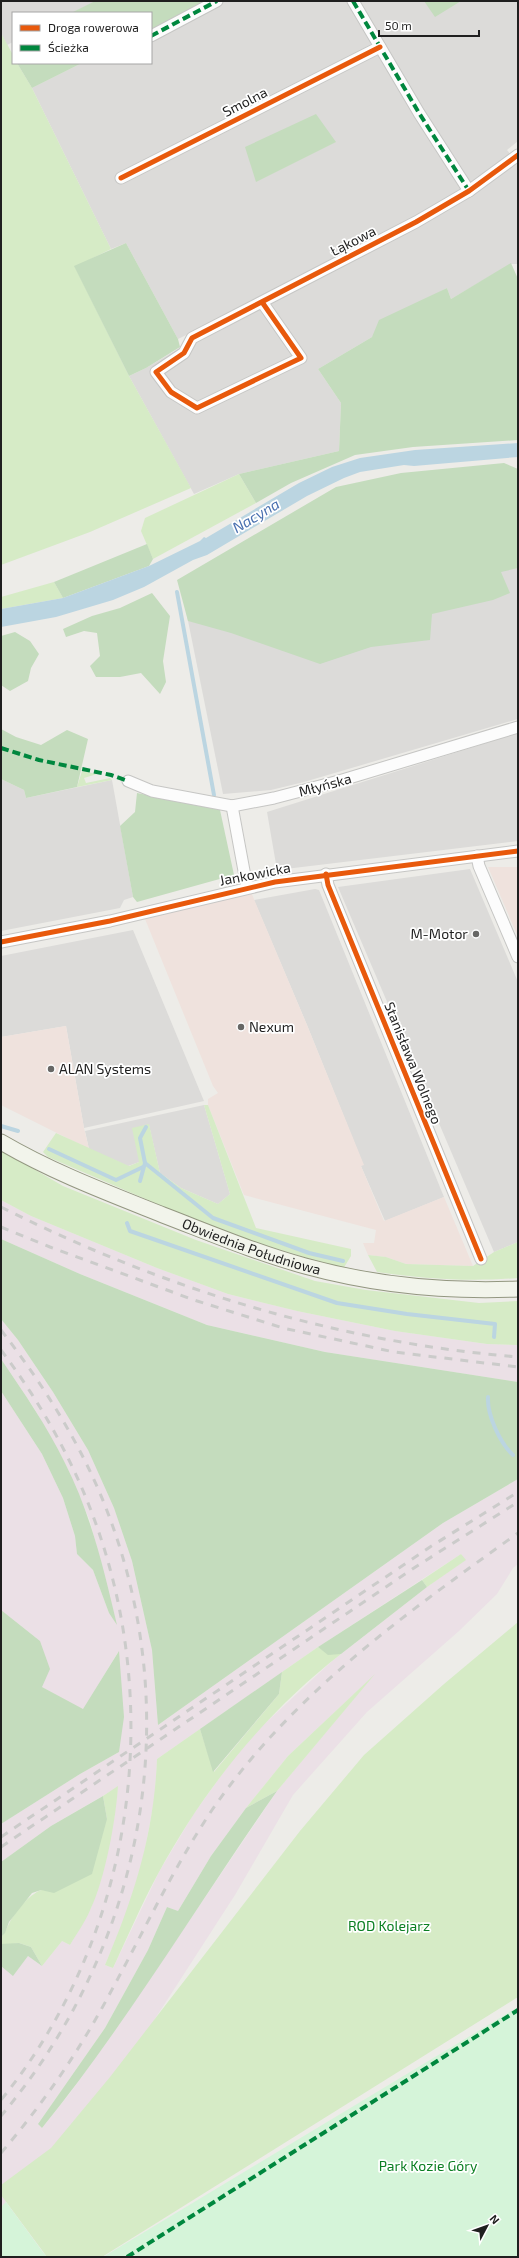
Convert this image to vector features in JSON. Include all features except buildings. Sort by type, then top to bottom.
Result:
[{"type":"main road","name":"Obwiednia Południowa","points":[[1,1142],[39,1162],[94,1187],[253,1250],[305,1266],[365,1279],[434,1288],[518,1289]]},
{"type":"street","points":[[152,35],[217,1]]},
{"type":"street","points":[[353,1],[470,191]]},
{"type":"street","name":"Smolna","points":[[121,178],[380,47]]},
{"type":"street","name":"Łąkowa","points":[[262,302],[301,358],[197,408],[171,392],[156,372],[184,353],[192,338],[416,222],[470,191],[517,159]]},
{"type":"street","name":"Młyńska","points":[[128,781],[152,791],[232,806],[274,798],[339,781],[518,726]]},
{"type":"street","points":[[232,806],[247,887]]},
{"type":"street","name":"Jankowicka","points":[[1,942],[110,921],[247,887],[326,874],[518,850]]},
{"type":"street","points":[[477,856],[479,866],[518,957]]},
{"type":"street","name":"Stanisława Wolnego","points":[[326,874],[328,885],[481,1259]]},
{"type":"shaded area","points":[[1,1],[96,1],[74,12],[12,12],[12,42],[7,45],[1,33]]},
{"type":"shaded area","points":[[221,1],[518,1],[518,141],[507,150],[518,163],[518,264],[511,264],[451,299],[447,288],[426,299],[372,337],[318,369],[341,403],[339,451],[239,474],[194,494],[129,376],[146,368],[267,296],[178,339],[126,243],[111,249],[32,88],[80,64],[152,64],[152,30]]},
{"type":"shaded area","points":[[518,480],[518,719],[304,782],[271,790],[223,794],[184,601]]},
{"type":"shaded area","points":[[518,733],[518,841],[277,870],[267,812]]},
{"type":"shaded area","points":[[1,779],[24,790],[26,798],[112,780],[133,897],[124,900],[120,908],[1,931]]},
{"type":"shaded area","points":[[488,867],[518,867],[518,937]]},
{"type":"shaded area","points":[[470,869],[518,982],[518,1242],[494,1252],[338,887]]},
{"type":"shaded area","points":[[315,889],[319,890],[444,1197],[385,1221],[361,1166],[363,1164],[307,1025],[254,900]]},
{"type":"shaded area","points":[[251,892],[364,1165],[361,1166],[384,1221],[444,1197],[473,1266],[406,1264],[386,1257],[368,1255],[363,1243],[374,1243],[376,1230],[244,1195],[208,1105],[208,1099],[218,1093],[213,1086],[145,919]]},
{"type":"shaded area","points":[[133,930],[204,1101],[84,1128],[66,1026],[1,1037],[1,956]]},
{"type":"shaded area","points":[[66,1026],[89,1149],[1,1105],[1,1037]]},
{"type":"shaded area","points":[[204,1105],[230,1194],[218,1204],[181,1188],[160,1173],[149,1125],[139,1162],[128,1166],[89,1149],[85,1131]]},
{"type":"shaded area","points":[[1,1200],[31,1216],[157,1268],[228,1294],[297,1311],[395,1331],[487,1344],[518,1345],[518,1382],[325,1352],[207,1325],[80,1274],[1,1239]]},
{"type":"shaded area","points":[[1,1319],[18,1340],[53,1392],[88,1450],[114,1508],[132,1561],[152,1650],[158,1725],[443,1523],[518,1479],[518,1564],[513,1568],[497,1594],[459,1631],[367,1712],[293,1795],[235,1895],[142,2039],[32,2177],[1,2207],[1,1966],[13,1975],[28,1956],[42,1966],[62,1941],[70,1945],[91,1908],[101,1879],[114,1819],[118,1787],[51,1826],[1,1862],[1,1824],[80,1774],[119,1752],[118,1652],[83,1710],[42,1687],[40,1641],[1,1610],[1,1391],[42,1454],[63,1498],[75,1536],[77,1554],[93,1570],[109,1613],[116,1623],[90,1521],[65,1463],[34,1408],[1,1359]],"holes":[[[461,1554],[465,1560],[427,1587],[331,1662],[258,1730],[233,1759],[193,1815],[159,1872],[113,1968],[105,1965],[127,1913],[143,1859],[155,1797],[157,1759],[318,1647]],[[371,1678],[277,1791],[114,2032],[70,2093],[42,2128],[38,2124],[105,2028],[148,1950],[167,1907],[178,1911],[211,1856],[246,1808],[288,1756]]]},
{"type":"green space","points":[[95,1],[208,1],[152,29],[152,12],[73,12]]},
{"type":"green space","points":[[424,1],[461,1],[435,17]]},
{"type":"green space","points":[[1,33],[12,53],[12,64],[18,64],[32,88],[111,249],[75,267],[129,376],[191,488],[90,532],[1,565]]},
{"type":"green space","points":[[18,64],[80,64],[32,88]]},
{"type":"green space","points":[[316,114],[336,142],[256,182],[245,147]]},
{"type":"green space","points":[[126,243],[178,339],[180,347],[146,368],[129,376],[74,266]]},
{"type":"green space","points":[[511,263],[518,279],[518,440],[413,447],[355,455],[291,483],[256,503],[239,474],[339,451],[341,403],[318,369],[372,337],[379,320],[447,288],[451,299]]},
{"type":"green space","points":[[504,463],[518,469],[518,568],[501,572],[510,593],[493,600],[432,614],[430,640],[371,647],[320,664],[231,633],[188,621],[177,580],[336,487],[401,473]]},
{"type":"green space","points":[[239,474],[256,503],[153,559],[141,531],[145,518]]},
{"type":"green space","points":[[147,544],[153,559],[149,566],[63,598],[54,582]]},
{"type":"green space","points":[[54,582],[63,598],[1,609],[1,597]]},
{"type":"green space","points":[[152,593],[170,616],[163,661],[166,682],[160,694],[141,673],[120,677],[96,677],[90,666],[100,656],[97,633],[84,631],[66,637],[63,629],[92,616],[120,608]]},
{"type":"green space","points":[[15,632],[30,641],[39,654],[31,668],[28,681],[10,691],[1,685],[1,636]]},
{"type":"green space","points":[[1,729],[16,737],[41,745],[67,730],[88,739],[77,787],[26,798],[24,790],[1,779]]},
{"type":"green space","points":[[82,771],[97,774],[84,778],[86,783],[110,778],[112,780],[77,787]]},
{"type":"green space","points":[[137,793],[220,810],[234,875],[137,902],[133,897],[120,826],[135,812]]},
{"type":"green space","points":[[204,1105],[208,1105],[256,1228],[351,1249],[351,1256],[343,1269],[222,1232],[48,1157],[43,1152],[56,1133],[129,1166],[139,1162],[132,1128],[149,1124],[160,1173],[181,1188],[218,1204],[230,1194]]},
{"type":"green space","points":[[1,1150],[63,1186],[196,1240],[315,1281],[366,1290],[479,1303],[518,1301],[518,1345],[487,1344],[395,1331],[297,1311],[228,1294],[157,1268],[31,1216],[1,1200]]},
{"type":"green space","points":[[1,1239],[80,1274],[207,1325],[325,1352],[518,1382],[518,1479],[443,1523],[158,1725],[152,1650],[132,1561],[114,1508],[88,1450],[53,1392],[18,1340],[1,1319]]},
{"type":"green space","points":[[518,1242],[518,1278],[482,1280],[447,1279],[377,1272],[368,1255],[386,1257],[406,1264],[473,1266],[494,1252]]},
{"type":"green space","points":[[1,1359],[43,1423],[74,1482],[96,1542],[117,1625],[109,1613],[93,1570],[77,1554],[75,1536],[63,1498],[42,1454],[1,1391]]},
{"type":"green space","points":[[461,1554],[466,1560],[427,1587],[422,1580]]},
{"type":"green space","points":[[422,1580],[427,1587],[341,1654],[328,1655],[318,1647]]},
{"type":"green space","points":[[1,1610],[40,1641],[50,1669],[42,1687],[83,1709],[119,1651],[124,1717],[119,1752],[80,1774],[1,1824]]},
{"type":"green space","name":"ROD Kolejarz","points":[[518,1622],[518,1997],[102,2257],[47,2257],[1,2195],[1,2185],[51,2148],[110,2077],[300,1831],[364,1755],[444,1684]]},
{"type":"green space","points":[[318,1647],[328,1654],[341,1654],[287,1701],[262,1727],[217,1782],[196,1811],[159,1872],[113,1968],[105,1965],[125,1915],[141,1865],[152,1813],[157,1759],[200,1729],[214,1772],[279,1694],[282,1672]]},
{"type":"green space","points":[[282,1672],[279,1694],[213,1772],[200,1729]]},
{"type":"green space","points":[[375,1674],[277,1791],[246,1808],[288,1756]]},
{"type":"green space","points":[[118,1786],[115,1815],[101,1881],[89,1913],[70,1945],[62,1941],[42,1966],[31,1947],[19,1943],[2,1946],[1,1937],[19,1909],[36,1892],[41,1890],[107,1819],[103,1796]]},
{"type":"green space","points":[[277,1791],[104,2046],[74,2088],[42,2128],[38,2124],[105,2028],[148,1950],[167,1907],[178,1911],[211,1856],[246,1808]]},
{"type":"green space","points":[[103,1796],[107,1819],[92,1874],[54,1893],[41,1890],[32,1893],[9,1922],[5,1933],[1,1937],[1,1862],[51,1826]]},
{"type":"green space","points":[[19,1943],[31,1947],[42,1966],[28,1956],[13,1976],[1,1966],[1,1944]]},
{"type":"green space","name":"Park Kozie Góry","points":[[518,2007],[518,2257],[103,2257]]},
{"type":"green space","points":[[6,2202],[47,2257],[1,2257],[1,2207]]},
{"type":"water","name":"Nacyna","points":[[518,443],[518,457],[414,466],[404,465],[360,472],[307,496],[207,555],[193,560],[144,587],[113,600],[56,617],[1,627],[1,609],[63,598],[149,566],[200,541],[204,537],[206,538],[299,483],[332,467],[360,458],[415,450]]},
{"type":"waterway","points":[[177,592],[214,795]]},
{"type":"waterway","points":[[1,1126],[18,1131]]},
{"type":"waterway","points":[[140,1181],[145,1163],[140,1138],[146,1127]]},
{"type":"waterway","points":[[49,1149],[116,1180],[143,1167]]},
{"type":"waterway","points":[[145,1163],[213,1218],[309,1253],[343,1261]]},
{"type":"waterway","points":[[127,1223],[130,1231],[337,1303],[407,1314],[495,1324],[494,1337]]},
{"type":"waterway","points":[[488,1397],[488,1404],[495,1428],[503,1443],[513,1455]]},
{"type":"railway","points":[[1,1207],[125,1263],[188,1287],[252,1307],[317,1325],[383,1339],[450,1350],[518,1357]]},
{"type":"railway","points":[[1,1227],[50,1247],[194,1300],[283,1328],[394,1352],[518,1367]]},
{"type":"railway","points":[[1,1330],[31,1371],[58,1413],[83,1457],[104,1503],[130,1583],[144,1663],[146,1744],[138,1824],[119,1902],[90,1977],[50,2049],[1,2116]]},
{"type":"railway","points":[[1,1350],[16,1370],[43,1412],[78,1478],[96,1524],[117,1598],[129,1673],[131,1749],[123,1824],[106,1898],[80,1970],[45,2037],[1,2100]]},
{"type":"railway","points":[[1,1837],[430,1547],[518,1492]]},
{"type":"railway","points":[[1,1847],[417,1566],[518,1502]]},
{"type":"railway","points":[[1,2153],[31,2116],[72,2058],[108,1997],[197,1833],[212,1810],[244,1768],[278,1729],[314,1693],[353,1658],[433,1594],[518,1533]]},
{"type":"marked path","points":[[152,35],[217,1]]},
{"type":"marked path","points":[[353,1],[419,113],[469,191]]},
{"type":"marked path","points":[[1,748],[39,760],[111,775],[128,781]]},
{"type":"marked path","points":[[127,2257],[518,2010]]},
{"type":"cycle path","points":[[121,178],[380,47]]},
{"type":"cycle path","points":[[262,302],[301,358],[197,408],[171,392],[156,372],[184,353],[192,338],[416,222],[469,191],[518,155]]},
{"type":"cycle path","points":[[1,942],[110,921],[275,882],[518,851]]},
{"type":"cycle path","points":[[326,874],[328,885],[481,1259]]},
{"type":"place","name":"M-Motor","points":[[476,934]]},
{"type":"place","name":"Nexum","points":[[241,1027]]},
{"type":"place","name":"ALAN Systems","points":[[51,1069]]}]
